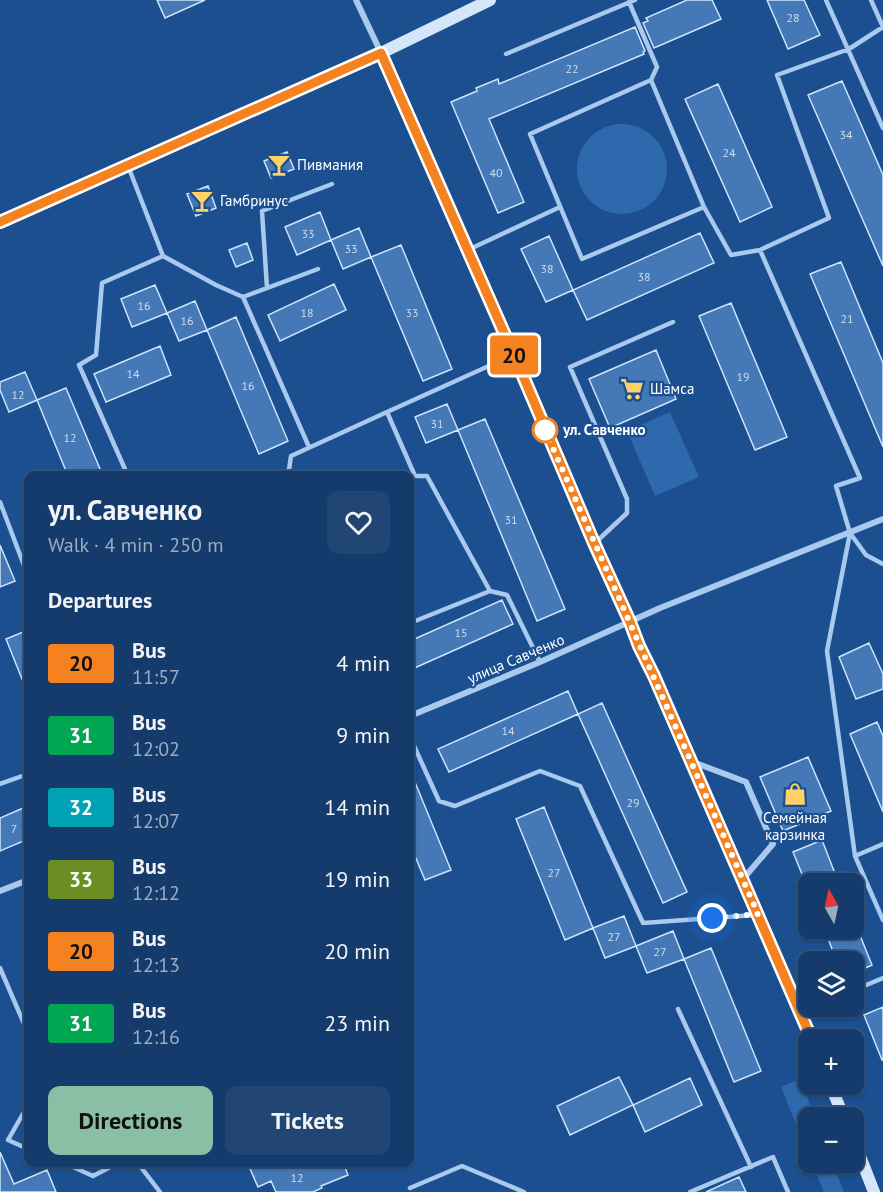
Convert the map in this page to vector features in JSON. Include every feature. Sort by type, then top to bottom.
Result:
[{"type":"main road","points":[[0,222],[381,53],[490,0]]},
{"type":"main road","points":[[381,53],[798,1005]]},
{"type":"main road","points":[[864,1166],[874,1192]]},
{"type":"street","points":[[356,0],[381,53]]},
{"type":"street","name":"улица Савченко","points":[[414,714],[540,663],[660,608],[883,519]]},
{"type":"street","points":[[691,762],[746,782],[773,844],[743,879]]},
{"type":"street","points":[[0,891],[24,882]]},
{"type":"lane","points":[[826,0],[883,128]]},
{"type":"lane","points":[[651,80],[704,207],[731,255],[760,250],[829,218],[777,75],[849,49],[883,27],[871,0]]},
{"type":"lane","points":[[506,54],[632,1],[657,67],[651,80],[530,134],[582,259],[704,207]]},
{"type":"lane","points":[[128,166],[163,256],[243,297],[309,447]]},
{"type":"lane","points":[[267,288],[262,211],[332,184]]},
{"type":"lane","points":[[468,250],[560,207]]},
{"type":"lane","points":[[760,250],[860,478],[836,486],[850,533],[866,555],[883,564]]},
{"type":"lane","points":[[126,471],[79,365],[96,355],[102,283],[163,256]]},
{"type":"lane","points":[[243,297],[318,269]]},
{"type":"lane","points":[[594,543],[627,513],[627,499],[570,367],[673,322]]},
{"type":"lane","points":[[286,471],[289,470],[291,456],[513,355]]},
{"type":"lane","points":[[387,412],[413,471]]},
{"type":"lane","points":[[414,474],[415,476],[427,476],[490,591]]},
{"type":"lane","points":[[0,502],[24,565]]},
{"type":"lane","points":[[850,533],[827,651],[855,856],[883,920]]},
{"type":"lane","points":[[414,622],[490,591],[507,595],[540,663]]},
{"type":"lane","points":[[414,746],[439,801],[455,807],[540,771],[580,786],[643,923],[758,914]]},
{"type":"lane","points":[[0,784],[24,775]]},
{"type":"lane","points":[[855,856],[883,844]]},
{"type":"lane","points":[[0,968],[24,1024]]},
{"type":"lane","points":[[864,986],[883,978]]},
{"type":"lane","points":[[678,1009],[750,1167]]},
{"type":"lane","points":[[0,1144],[8,1140],[24,1112]]},
{"type":"lane","points":[[8,1140],[24,1147]]},
{"type":"lane","points":[[690,1192],[773,1157],[788,1192]]},
{"type":"lane","points":[[410,1188],[462,1166],[524,1192]]},
{"type":"lane","points":[[73,1167],[93,1176],[110,1167]]},
{"type":"lane","points":[[141,1167],[160,1192]]},
{"type":"shaded area","points":[[622,124],[639,128],[654,137],[663,152],[667,169],[663,186],[654,201],[639,210],[622,214],[605,210],[590,201],[581,186],[577,169],[581,152],[590,137],[605,128]]},
{"type":"shaded area","points":[[670,412],[699,477],[655,496],[627,431]]},
{"type":"shaded area","points":[[798,1080],[798,1095],[806,1095],[811,1107],[798,1107],[798,1129],[781,1087]]},
{"type":"shaded area","points":[[816,1173],[836,1173],[844,1192],[824,1192]]},
{"type":"building","points":[[157,0],[205,0],[165,18]]},
{"type":"building","points":[[687,0],[712,0],[721,19],[654,48],[643,23],[648,21],[646,18]]},
{"type":"building","points":[[767,0],[804,0],[820,35],[788,49]]},
{"type":"building","points":[[635,27],[645,51],[644,54],[489,119],[524,202],[498,213],[451,102],[498,79],[499,84]]},
{"type":"building","points":[[842,81],[883,175],[883,266],[808,95]]},
{"type":"building","points":[[718,84],[772,207],[740,222],[685,99]]},
{"type":"building","name":"Пивмания","points":[[287,152],[294,169],[271,178],[264,161]]},
{"type":"building","name":"Гамбринус","points":[[208,186],[216,208],[196,216],[187,194]]},
{"type":"building","points":[[320,212],[331,240],[297,255],[285,227]]},
{"type":"building","points":[[359,228],[371,257],[343,269],[331,240]]},
{"type":"building","points":[[700,233],[714,263],[587,320],[573,290]]},
{"type":"building","points":[[549,236],[573,290],[546,302],[521,249]]},
{"type":"building","points":[[247,243],[253,260],[236,267],[229,250]]},
{"type":"building","points":[[401,245],[452,369],[423,381],[371,257]]},
{"type":"building","points":[[841,262],[883,363],[883,447],[810,274]]},
{"type":"building","points":[[334,284],[346,310],[280,341],[268,315]]},
{"type":"building","points":[[155,285],[167,313],[132,327],[121,299]]},
{"type":"building","points":[[195,301],[207,330],[179,341],[167,313]]},
{"type":"building","points":[[731,303],[787,437],[755,450],[699,316]]},
{"type":"building","points":[[236,317],[288,441],[259,454],[207,330]]},
{"type":"building","points":[[160,346],[171,375],[106,402],[94,374]]},
{"type":"building","name":"Шамса","points":[[656,350],[676,399],[610,428],[589,379]]},
{"type":"building","points":[[25,372],[37,400],[9,412],[0,390],[0,382]]},
{"type":"building","points":[[66,388],[101,471],[66,471],[37,400]]},
{"type":"building","points":[[447,404],[458,430],[426,443],[415,417]]},
{"type":"building","points":[[485,419],[565,609],[537,621],[458,430]]},
{"type":"building","points":[[0,545],[15,581],[0,587]]},
{"type":"building","points":[[502,600],[513,624],[414,668],[414,639]]},
{"type":"building","points":[[24,632],[24,684],[6,639]]},
{"type":"building","points":[[869,643],[883,674],[883,689],[856,699],[839,657]]},
{"type":"building","points":[[568,691],[578,714],[449,772],[438,749]]},
{"type":"building","points":[[602,703],[687,892],[663,903],[578,714]]},
{"type":"building","points":[[877,722],[883,736],[883,812],[850,734]]},
{"type":"building","name":"Семейная карзинка","points":[[808,757],[831,811],[783,831],[760,777]]},
{"type":"building","points":[[414,780],[451,870],[425,880],[414,854]]},
{"type":"building","points":[[544,807],[593,928],[565,940],[516,819]]},
{"type":"building","points":[[24,808],[24,841],[0,851],[0,818]]},
{"type":"building","points":[[822,840],[835,873],[802,873],[793,852]]},
{"type":"building","points":[[624,916],[636,946],[605,958],[593,928]]},
{"type":"building","points":[[673,931],[684,959],[647,973],[636,946]]},
{"type":"building","points":[[828,939],[861,939],[872,965],[864,969],[864,951],[833,951]]},
{"type":"building","points":[[711,948],[761,1071],[734,1082],[684,959]]},
{"type":"building","points":[[883,1007],[883,1060],[882,1060],[864,1015]]},
{"type":"building","points":[[619,1077],[633,1105],[570,1135],[557,1106]]},
{"type":"building","points":[[690,1078],[702,1105],[645,1132],[633,1105]]},
{"type":"building","points":[[0,1152],[14,1184],[47,1170],[56,1192],[0,1192]]},
{"type":"building","points":[[249,1167],[345,1167],[348,1175],[321,1186],[322,1188],[313,1192],[276,1192],[271,1181],[258,1187]]},
{"type":"building","points":[[739,1177],[746,1192],[706,1192]]},
{"type":"bus line","name":"20","points":[[0,222],[381,53],[808,1029]]},
{"type":"place","name":"Пивмания","points":[[279,165]]},
{"type":"place","name":"Гамбринус","points":[[202,201]]},
{"type":"place","name":"Шамса","points":[[632,389]]},
{"type":"place","name":"ул. Савченко","points":[[545,430]]},
{"type":"place","name":"Семейная карзинка","points":[[795,794]]},
{"type":"route","points":[[545,430],[758,914],[712,918]]}]
